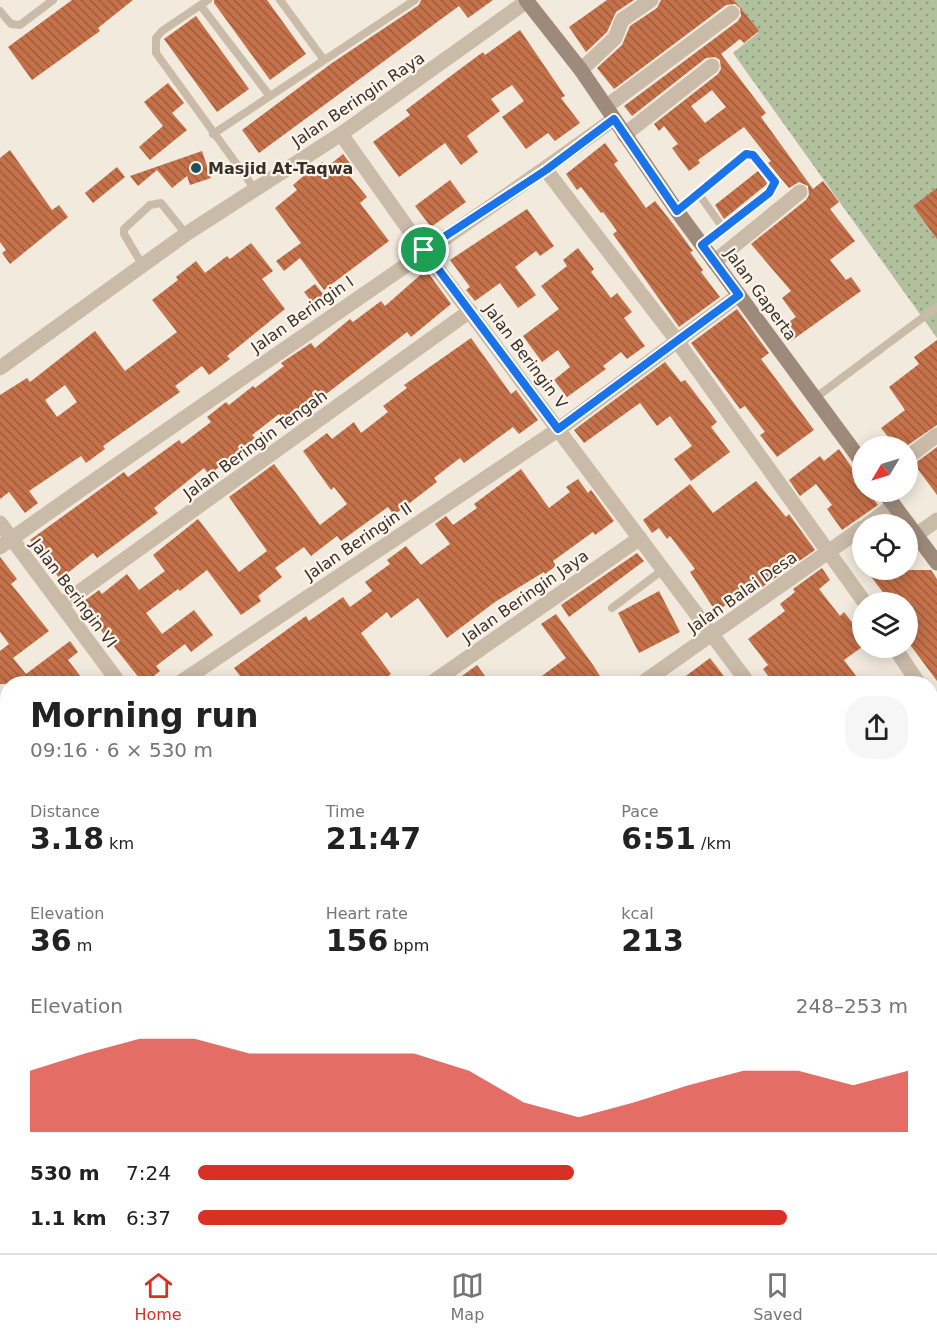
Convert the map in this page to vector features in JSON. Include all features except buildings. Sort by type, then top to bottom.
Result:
[{"type":"street","points":[[582,70],[615,38],[622,20],[651,0]]},
{"type":"street","name":"Jalan Gaperta","points":[[526,1],[582,70],[677,211],[852,448]]},
{"type":"street","name":"Jalan Beringin Raya","points":[[0,368],[186,234],[341,134],[526,1]]},
{"type":"street","name":"Jalan Beringin I","points":[[6,543],[424,250],[546,170],[610,112],[732,13]]},
{"type":"street","points":[[624,135],[712,66]]},
{"type":"street","name":"Jalan Beringin V","points":[[341,134],[424,250],[743,676]]},
{"type":"street","points":[[546,170],[677,342],[857,592]]},
{"type":"street","points":[[714,262],[800,192]]},
{"type":"street","name":"Jalan Beringin II","points":[[190,676],[558,429],[739,295]]},
{"type":"street","name":"Jalan Beringin Tengah","points":[[61,605],[470,311]]},
{"type":"street","points":[[918,449],[937,435]]},
{"type":"street","points":[[892,502],[901,514]]},
{"type":"street","points":[[882,514],[894,505]]},
{"type":"street","points":[[918,534],[937,520]]},
{"type":"street","name":"Jalan Beringin VI","points":[[0,523],[6,543],[61,605],[114,676]]},
{"type":"street","name":"Jalan Balai Desa","points":[[653,676],[852,536]]},
{"type":"street","name":"Jalan Beringin Jaya","points":[[442,676],[640,538]]},
{"type":"street","points":[[918,538],[937,563]]},
{"type":"street","points":[[902,658],[914,676]]},
{"type":"lane","points":[[0,10],[11,24],[20,25],[53,0]]},
{"type":"lane","points":[[280,0],[324,60]]},
{"type":"lane","points":[[213,134],[415,0]]},
{"type":"lane","points":[[254,188],[159,58],[155,45],[156,38],[162,30],[205,3],[269,95]]},
{"type":"lane","points":[[677,211],[746,154],[753,155],[775,182],[772,191],[702,245]]},
{"type":"lane","points":[[698,193],[723,228]]},
{"type":"lane","points":[[143,266],[124,234],[124,229],[150,205],[162,203],[186,234]]},
{"type":"lane","points":[[815,398],[937,307]]},
{"type":"lane","points":[[612,608],[664,569]]},
{"type":"green space","points":[[734,0],[937,0],[937,338],[733,53],[758,33]]},
{"type":"place","name":"Masjid At-Taqwa","points":[[196,168]]},
{"type":"route","points":[[614,119],[677,211],[746,154],[753,155],[775,182],[769,193],[702,245],[739,295],[558,429],[424,250],[546,170],[614,119]]}]
